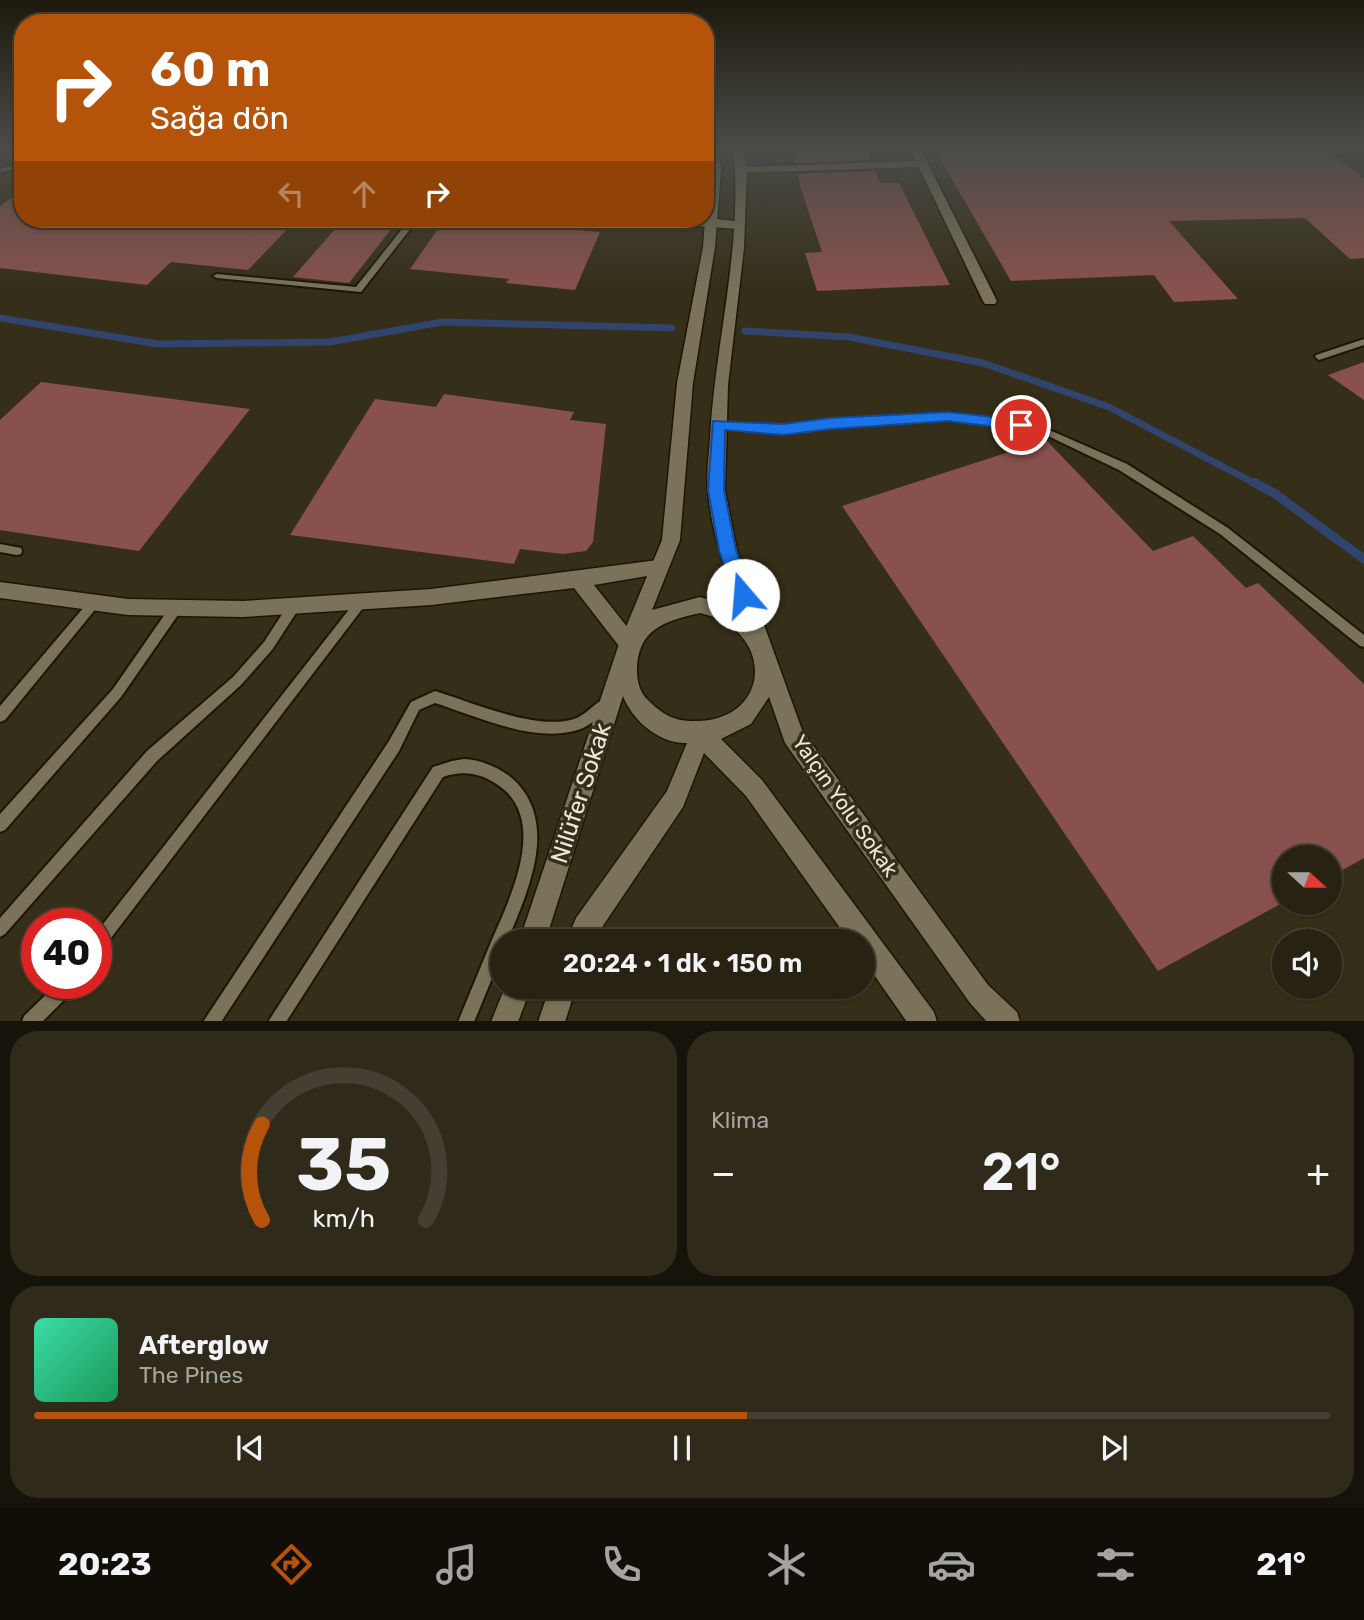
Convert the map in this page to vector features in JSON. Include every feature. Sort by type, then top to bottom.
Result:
[{"type":"street","name":"Yalçın Yolu Sokak","points":[[740,194],[718,425],[716,490],[728,550],[793,736],[979,994],[1007,1021]]},
{"type":"street","points":[[937,194],[990,301]]},
{"type":"street","points":[[714,224],[738,225]]},
{"type":"street","points":[[629,644],[641,627],[658,614],[679,606],[700,605],[722,610],[741,620],[755,635],[764,655],[766,676],[760,697],[746,715],[725,728],[701,734],[677,732],[654,722],[637,706],[627,686],[624,664],[629,644],[671,540],[685,383],[709,228]]},
{"type":"street","points":[[0,590],[128,607],[243,609],[431,597],[658,568]]},
{"type":"street","points":[[579,580],[629,644]]},
{"type":"street","name":"Nilüfer Sokak","points":[[536,929],[629,644]]},
{"type":"street","points":[[584,929],[675,799],[701,734]]},
{"type":"street","points":[[701,734],[754,788],[924,1021]]},
{"type":"street","points":[[504,1021],[512,999]]},
{"type":"street","points":[[551,1021],[559,999]]},
{"type":"lane","points":[[217,276],[358,290],[407,228]]},
{"type":"lane","points":[[1319,357],[1364,342]]},
{"type":"lane","points":[[718,425],[783,430],[948,416],[1021,425],[1052,434],[1123,467],[1224,531],[1364,642]]},
{"type":"lane","points":[[0,548],[18,551]]},
{"type":"lane","points":[[112,925],[362,601]]},
{"type":"lane","points":[[0,716],[94,603]]},
{"type":"lane","points":[[0,929],[152,756],[237,681],[268,646],[294,606]]},
{"type":"lane","points":[[0,825],[117,693],[176,608]]},
{"type":"lane","points":[[211,1021],[394,746],[415,706],[435,697],[520,722],[548,727],[576,725],[611,700]]},
{"type":"lane","points":[[276,1021],[438,772],[455,765],[476,766],[509,783],[520,793],[527,808],[529,826],[528,863],[523,884],[466,1021]]},
{"type":"lane","points":[[30,1021],[55,999]]},
{"type":"building","points":[[803,194],[904,194],[950,285],[817,291],[805,253],[822,252]]},
{"type":"building","points":[[960,194],[1364,194],[1364,258],[1350,259],[1305,218],[1169,221],[1238,299],[1174,302],[1154,275],[1011,281]]},
{"type":"building","points":[[14,196],[14,228],[288,228],[248,270],[171,262],[147,285],[0,268],[0,206]]},
{"type":"building","points":[[336,228],[392,228],[349,283],[293,277]]},
{"type":"building","points":[[439,228],[552,228],[600,232],[575,290],[506,283],[509,279],[410,269]]},
{"type":"building","points":[[1364,362],[1364,400],[1328,375]]},
{"type":"building","points":[[41,382],[250,409],[139,551],[0,530],[0,420]]},
{"type":"building","points":[[444,394],[574,412],[570,420],[606,424],[593,542],[586,551],[563,554],[520,549],[514,564],[290,535],[375,399],[436,407]]},
{"type":"building","points":[[1046,440],[1153,551],[1193,536],[1246,588],[1258,583],[1364,684],[1364,858],[1342,870],[1342,845],[1272,845],[1272,909],[1158,971],[842,506]]},
{"type":"waterway","points":[[0,318],[158,344],[330,342],[442,322],[672,328]]},
{"type":"waterway","points":[[745,331],[849,337],[983,363],[1109,407],[1256,484]]},
{"type":"waterway","points":[[1253,482],[1274,493],[1364,559]]},
{"type":"route","points":[[743,595],[728,550],[716,490],[718,425],[783,430],[948,416],[1021,425]]}]
